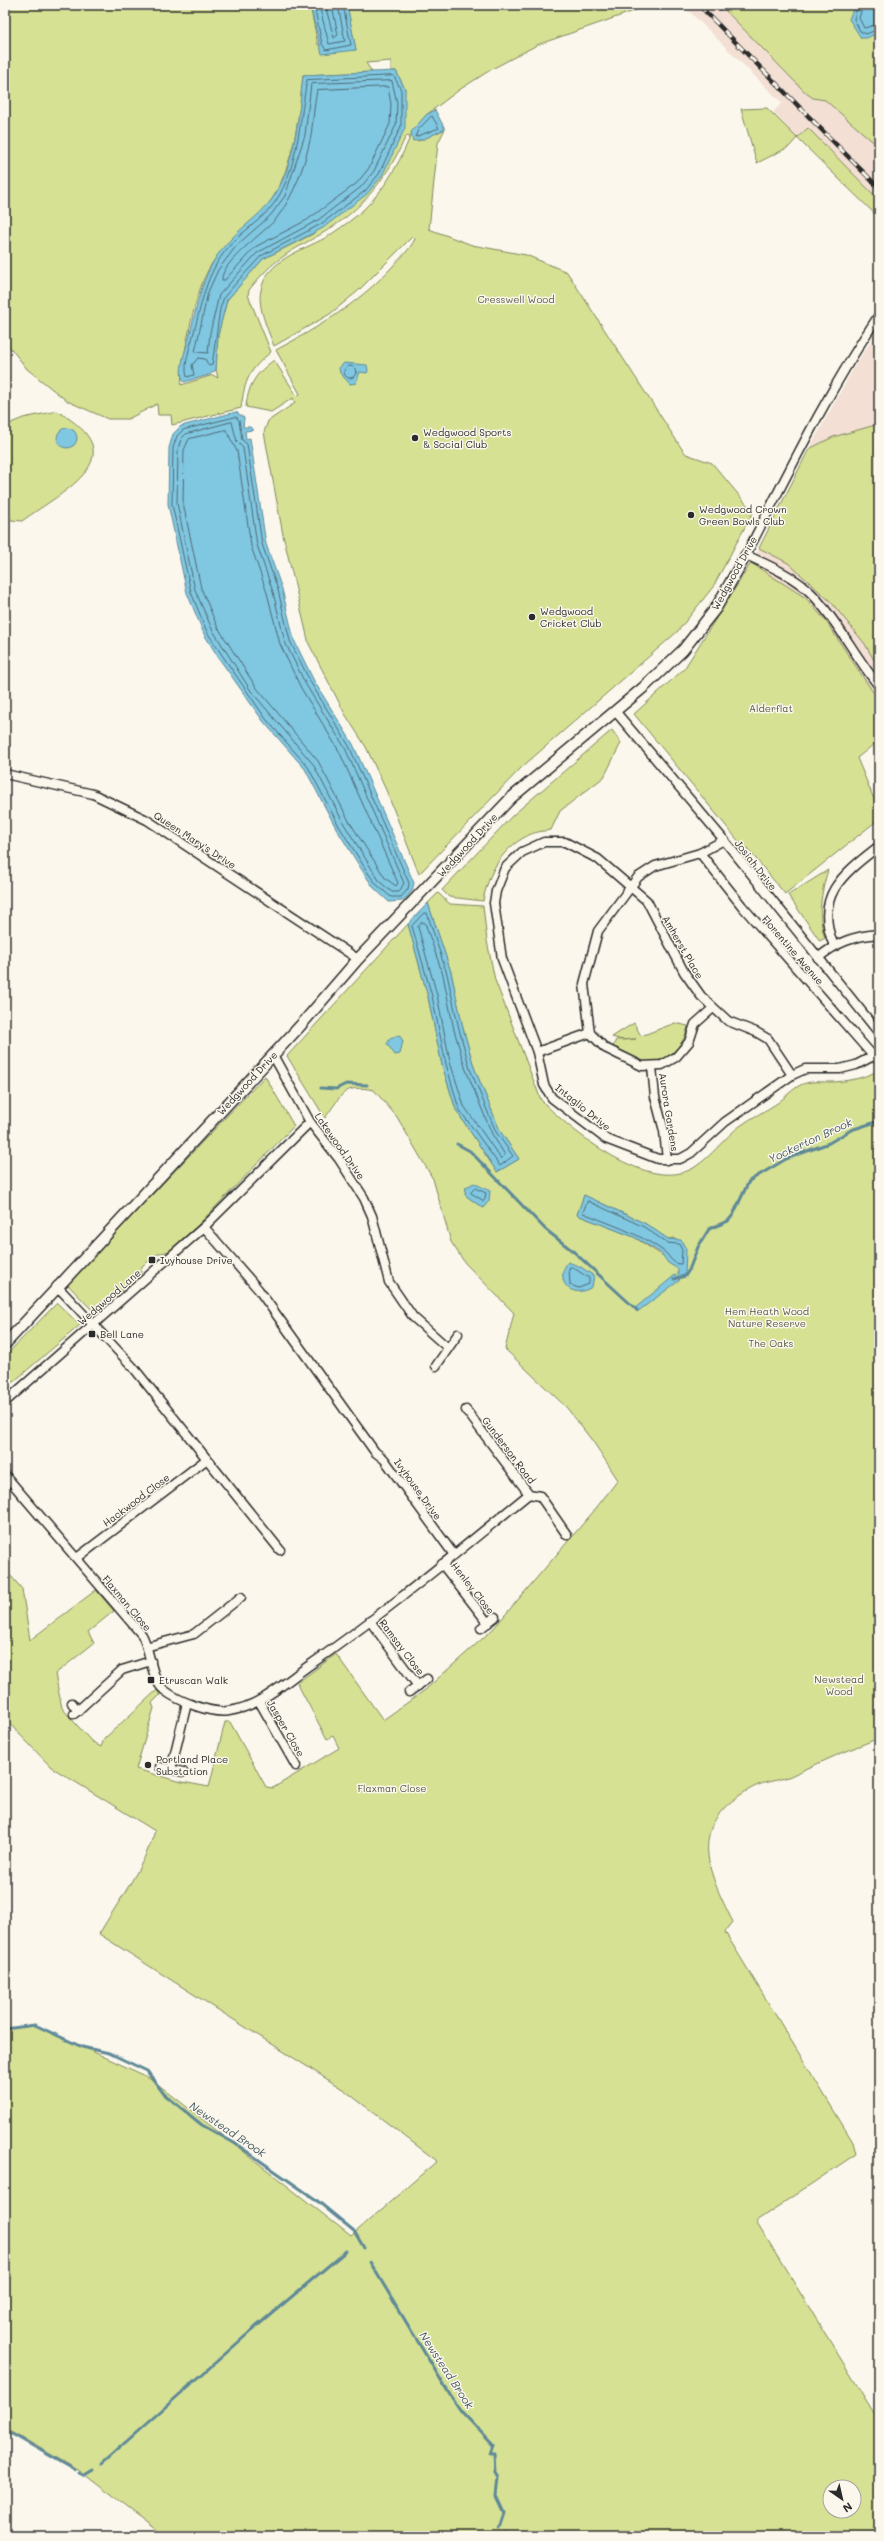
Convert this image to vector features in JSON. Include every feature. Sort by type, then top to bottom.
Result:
[{"type":"street","name":"Wedgwood Drive","points":[[5,1344],[57,1286],[273,1055],[358,959],[511,798],[615,711],[683,650],[716,608],[746,555],[836,381],[879,315]]},
{"type":"street","points":[[746,555],[769,566],[812,594],[849,640],[879,686]]},
{"type":"street","name":"Josiah Drive","points":[[615,711],[724,840],[879,1033]]},
{"type":"street","name":"Queen Mary's Drive","points":[[5,774],[93,794],[147,820],[358,959]]},
{"type":"street","points":[[712,1008],[695,1024],[689,1042],[677,1056],[667,1063],[652,1067],[632,1064],[608,1050],[590,1033],[584,984],[598,931],[638,877],[655,866],[700,853],[724,840]]},
{"type":"street","name":"Intaglio Drive","points":[[631,886],[598,859],[565,842],[544,842],[522,852],[505,868],[498,885],[494,903],[502,959],[537,1052],[544,1085],[552,1098],[606,1139],[642,1154],[667,1160],[680,1159],[692,1153],[725,1122],[792,1075],[805,1069],[840,1069],[867,1062],[877,1055]]},
{"type":"street","points":[[834,946],[828,931],[827,906],[829,896],[835,885],[879,846]]},
{"type":"street","name":"Florentine Avenue","points":[[700,853],[742,906],[877,1055]]},
{"type":"street","name":"Amherst Place","points":[[631,886],[647,901],[684,972],[712,1008],[728,1022],[756,1032],[768,1039],[792,1075]]},
{"type":"street","points":[[818,958],[834,946],[849,938],[879,934]]},
{"type":"street","points":[[537,1052],[590,1033]]},
{"type":"street","name":"Lakewood Drive","points":[[273,1055],[310,1122],[339,1158],[364,1198],[372,1216],[387,1275],[401,1300],[424,1329],[448,1348]]},
{"type":"street","name":"Aurora Gardens","points":[[652,1067],[655,1098],[664,1131],[667,1160]]},
{"type":"street","name":"Wedgwood Lane","points":[[5,1402],[204,1227],[310,1122]]},
{"type":"street","name":"Ivyhouse Drive","points":[[204,1227],[258,1289],[375,1452],[384,1459],[454,1555]]},
{"type":"street","points":[[57,1286],[133,1367],[280,1550]]},
{"type":"street","points":[[436,1366],[458,1334]]},
{"type":"street","name":"Gunderson Road","points":[[466,1410],[529,1494],[540,1496],[567,1534]]},
{"type":"street","name":"Hackwood Close","points":[[77,1558],[207,1459]]},
{"type":"street","name":"Flaxman Close","points":[[5,1475],[142,1635],[148,1646],[151,1661],[163,1689],[187,1704],[228,1712],[259,1701],[370,1621],[529,1494]]},
{"type":"street","name":"Henley Close","points":[[442,1564],[484,1626],[495,1617]]},
{"type":"street","points":[[148,1646],[194,1634],[241,1597]]},
{"type":"street","name":"Ramsay Close","points":[[370,1621],[418,1686]]},
{"type":"street","points":[[72,1703],[76,1712],[122,1670],[151,1661]]},
{"type":"street","name":"Ramsay Close","points":[[409,1692],[427,1679]]},
{"type":"street","name":"Jasper Close","points":[[259,1701],[296,1766]]},
{"type":"street","points":[[171,1769],[187,1704]]},
{"type":"street","points":[[160,1767],[183,1772]]},
{"type":"shaded area","points":[[683,5],[720,5],[806,93],[813,98],[825,100],[879,147],[879,207],[806,130],[797,138],[773,112],[782,103]]},
{"type":"shaded area","points":[[879,329],[879,701],[814,606],[752,563],[809,449],[856,364]]},
{"type":"green space","name":"Cresswell Wood","points":[[5,5],[310,5],[318,45],[356,50],[347,5],[651,5],[537,45],[492,69],[459,90],[426,115],[410,136],[419,141],[445,129],[438,143],[429,229],[472,245],[526,255],[567,272],[682,449],[686,454],[712,463],[753,512],[713,587],[677,632],[522,767],[419,874],[386,790],[366,747],[345,714],[309,644],[283,535],[264,432],[268,421],[295,403],[293,398],[271,412],[246,407],[249,392],[254,380],[262,370],[274,360],[297,396],[300,394],[276,350],[323,323],[366,292],[405,254],[415,239],[413,236],[358,291],[330,314],[274,346],[260,304],[261,290],[264,280],[270,271],[286,258],[329,236],[352,220],[364,209],[387,181],[400,159],[410,137],[406,136],[382,179],[362,203],[337,224],[275,263],[266,270],[249,290],[248,295],[271,352],[258,364],[249,376],[244,390],[241,408],[172,425],[171,415],[158,415],[157,404],[128,419],[108,419],[67,401],[27,369],[5,341]],"holes":[[[391,61],[391,71],[396,71],[405,89],[397,144],[389,158],[313,234],[263,259],[227,300],[218,335],[216,370],[218,378],[213,375],[181,385],[182,368],[189,329],[206,275],[211,265],[229,243],[263,211],[273,197],[288,164],[293,146],[303,75],[372,72],[366,63]]]},
{"type":"green space","points":[[720,5],[879,5],[879,147],[825,100],[813,98],[806,93]]},
{"type":"green space","points":[[767,108],[797,138],[789,147],[757,163],[741,109]]},
{"type":"green space","points":[[808,128],[879,200],[879,218],[797,138]]},
{"type":"green space","points":[[57,411],[80,428],[91,443],[93,458],[86,471],[74,484],[57,497],[22,521],[11,520],[7,509],[6,434],[11,423],[23,418]]},
{"type":"green space","points":[[879,424],[879,669],[865,644],[831,602],[788,563],[759,548],[809,449],[833,437]]},
{"type":"green space","name":"Alderflat","points":[[751,563],[806,598],[825,620],[879,701],[879,740],[857,758],[879,811],[879,819],[785,894],[747,848],[745,849],[634,714],[684,669]]},
{"type":"green space","points":[[612,730],[621,743],[604,777],[560,811],[551,830],[530,835],[518,841],[503,855],[488,881],[483,901],[449,897],[442,890],[513,815]]},
{"type":"green space","points":[[828,870],[823,887],[821,904],[821,921],[825,938],[820,941],[788,895]]},
{"type":"green space","points":[[438,893],[450,904],[483,906],[487,941],[495,980],[541,1100],[571,1128],[612,1156],[634,1167],[656,1173],[677,1174],[695,1167],[707,1158],[740,1126],[779,1102],[792,1090],[805,1083],[849,1080],[868,1075],[879,1070],[879,1738],[785,1778],[763,1783],[752,1788],[731,1802],[718,1816],[710,1831],[708,1848],[710,1865],[715,1883],[733,1922],[725,1932],[853,2142],[856,2154],[756,2221],[879,2421],[879,2536],[166,2536],[85,2474],[5,2428],[5,2029],[35,2025],[150,2078],[351,2236],[437,2161],[344,2090],[99,1934],[130,1884],[144,1858],[155,1831],[51,1767],[5,1719],[5,1569],[22,1589],[30,1640],[96,1590],[114,1611],[88,1632],[94,1643],[55,1674],[62,1708],[91,1741],[101,1747],[104,1739],[157,1690],[160,1695],[152,1703],[154,1708],[136,1769],[177,1781],[209,1787],[225,1722],[230,1722],[266,1787],[273,1788],[339,1748],[333,1736],[327,1739],[297,1683],[336,1654],[383,1720],[425,1690],[493,1629],[593,1512],[618,1480],[594,1443],[567,1408],[505,1349],[514,1313],[465,1263],[451,1242],[433,1179],[397,1117],[374,1090],[355,1088],[344,1093],[340,1097],[325,1118],[287,1056],[408,924],[428,997],[442,1065],[456,1110],[497,1172],[519,1159],[500,1131],[474,1067],[463,1028],[451,972],[428,903]],"holes":[[[471,1186],[483,1208],[465,1195],[466,1187]],[[584,1195],[646,1224],[668,1239],[674,1238],[663,1256],[634,1237],[577,1215]]]},
{"type":"green space","points":[[634,1023],[641,1036],[675,1023],[688,1026],[680,1045],[670,1055],[657,1061],[641,1061],[612,1048],[616,1040],[621,1040],[612,1037]]},
{"type":"green space","points":[[265,1076],[294,1126],[197,1226],[169,1251],[158,1254],[142,1266],[140,1276],[94,1312],[67,1284]]},
{"type":"green space","points":[[57,1303],[80,1325],[5,1389],[5,1356]]},
{"type":"water","points":[[310,5],[347,5],[356,50],[322,54]]},
{"type":"water","points":[[855,5],[879,5],[879,32],[867,38],[861,38],[849,19]]},
{"type":"water","points":[[396,71],[405,89],[405,128],[382,176],[367,194],[323,228],[263,259],[227,300],[218,335],[216,370],[209,375],[184,382],[181,373],[182,362],[198,300],[207,274],[221,250],[266,206],[276,193],[283,180],[296,136],[303,75]]},
{"type":"water","points":[[435,110],[445,129],[424,139],[413,141],[411,132],[426,115]]},
{"type":"water","points":[[344,363],[367,365],[368,371],[367,373],[360,372],[356,383],[350,384],[340,373],[339,368]]},
{"type":"water","points":[[236,412],[244,418],[243,427],[250,427],[254,430],[245,431],[246,439],[250,438],[266,544],[282,589],[294,640],[314,681],[353,744],[414,883],[412,891],[402,901],[389,902],[374,888],[336,828],[305,769],[263,721],[218,657],[204,634],[187,593],[168,504],[169,448],[173,434],[181,426]]},
{"type":"water","points":[[67,428],[74,431],[77,438],[74,445],[67,448],[60,445],[57,438],[60,431]]},
{"type":"water","points":[[428,903],[451,972],[463,1028],[474,1067],[500,1131],[519,1159],[497,1172],[456,1110],[442,1065],[428,997],[408,924]]},
{"type":"water","points":[[399,1035],[403,1041],[400,1054],[395,1055],[387,1044],[390,1038]]},
{"type":"water","points":[[474,1183],[490,1191],[489,1201],[483,1208],[465,1195],[466,1187]]},
{"type":"water","points":[[584,1195],[646,1224],[668,1239],[681,1240],[686,1249],[685,1276],[681,1278],[678,1277],[678,1269],[668,1263],[661,1253],[634,1237],[577,1215]]},
{"type":"water","points":[[568,1262],[581,1267],[594,1276],[592,1287],[584,1291],[577,1291],[571,1290],[566,1286],[563,1275],[564,1269]]},
{"type":"water","points":[[675,1275],[680,1280],[637,1312],[634,1309]]},
{"type":"waterway","points":[[321,1088],[336,1089],[346,1084],[367,1085]]},
{"type":"waterway","name":"Yockerton Brook","points":[[674,1279],[685,1276],[698,1247],[709,1229],[728,1221],[733,1215],[749,1181],[786,1159],[829,1143],[851,1130],[879,1121]]},
{"type":"waterway","points":[[457,1144],[470,1151],[545,1229],[574,1252],[637,1310]]},
{"type":"waterway","name":"Newstead Brook","points":[[5,2029],[35,2025],[82,2047],[109,2053],[147,2071],[164,2094],[202,2125],[236,2144],[315,2199],[354,2231],[364,2248]]},
{"type":"waterway","points":[[101,2464],[251,2331],[346,2251]]},
{"type":"waterway","name":"Newstead Brook","points":[[370,2262],[450,2395],[461,2411],[493,2445],[490,2454],[494,2454],[495,2473],[498,2478],[496,2496],[504,2513],[499,2528]]},
{"type":"waterway","points":[[5,2430],[75,2470]]},
{"type":"waterway","points":[[79,2473],[83,2475],[93,2469]]},
{"type":"waterway","name":"Newstead Brook","points":[[507,2533],[510,2536]]},
{"type":"railway","points":[[699,5],[879,188]]},
{"type":"place","name":"Wedgwood Sports & Social Club","points":[[415,438]]},
{"type":"place","name":"Wedgwood Crown Green Bowls Club","points":[[691,515]]},
{"type":"place","name":"Wedgwood Cricket Club","points":[[532,617]]},
{"type":"place","name":"Ivyhouse Drive","points":[[152,1260]]},
{"type":"place","name":"Bell Lane","points":[[92,1334]]},
{"type":"place","name":"Etruscan Walk","points":[[151,1680]]},
{"type":"place","name":"Portland Place Substation","points":[[148,1765]]},
{"type":"park label","name":"Hem Heath Wood Nature Reserve","points":[[767,1316]]},
{"type":"park label","name":"The Oaks","points":[[771,1343]]},
{"type":"park label","name":"Newstead Wood","points":[[839,1684]]}]
